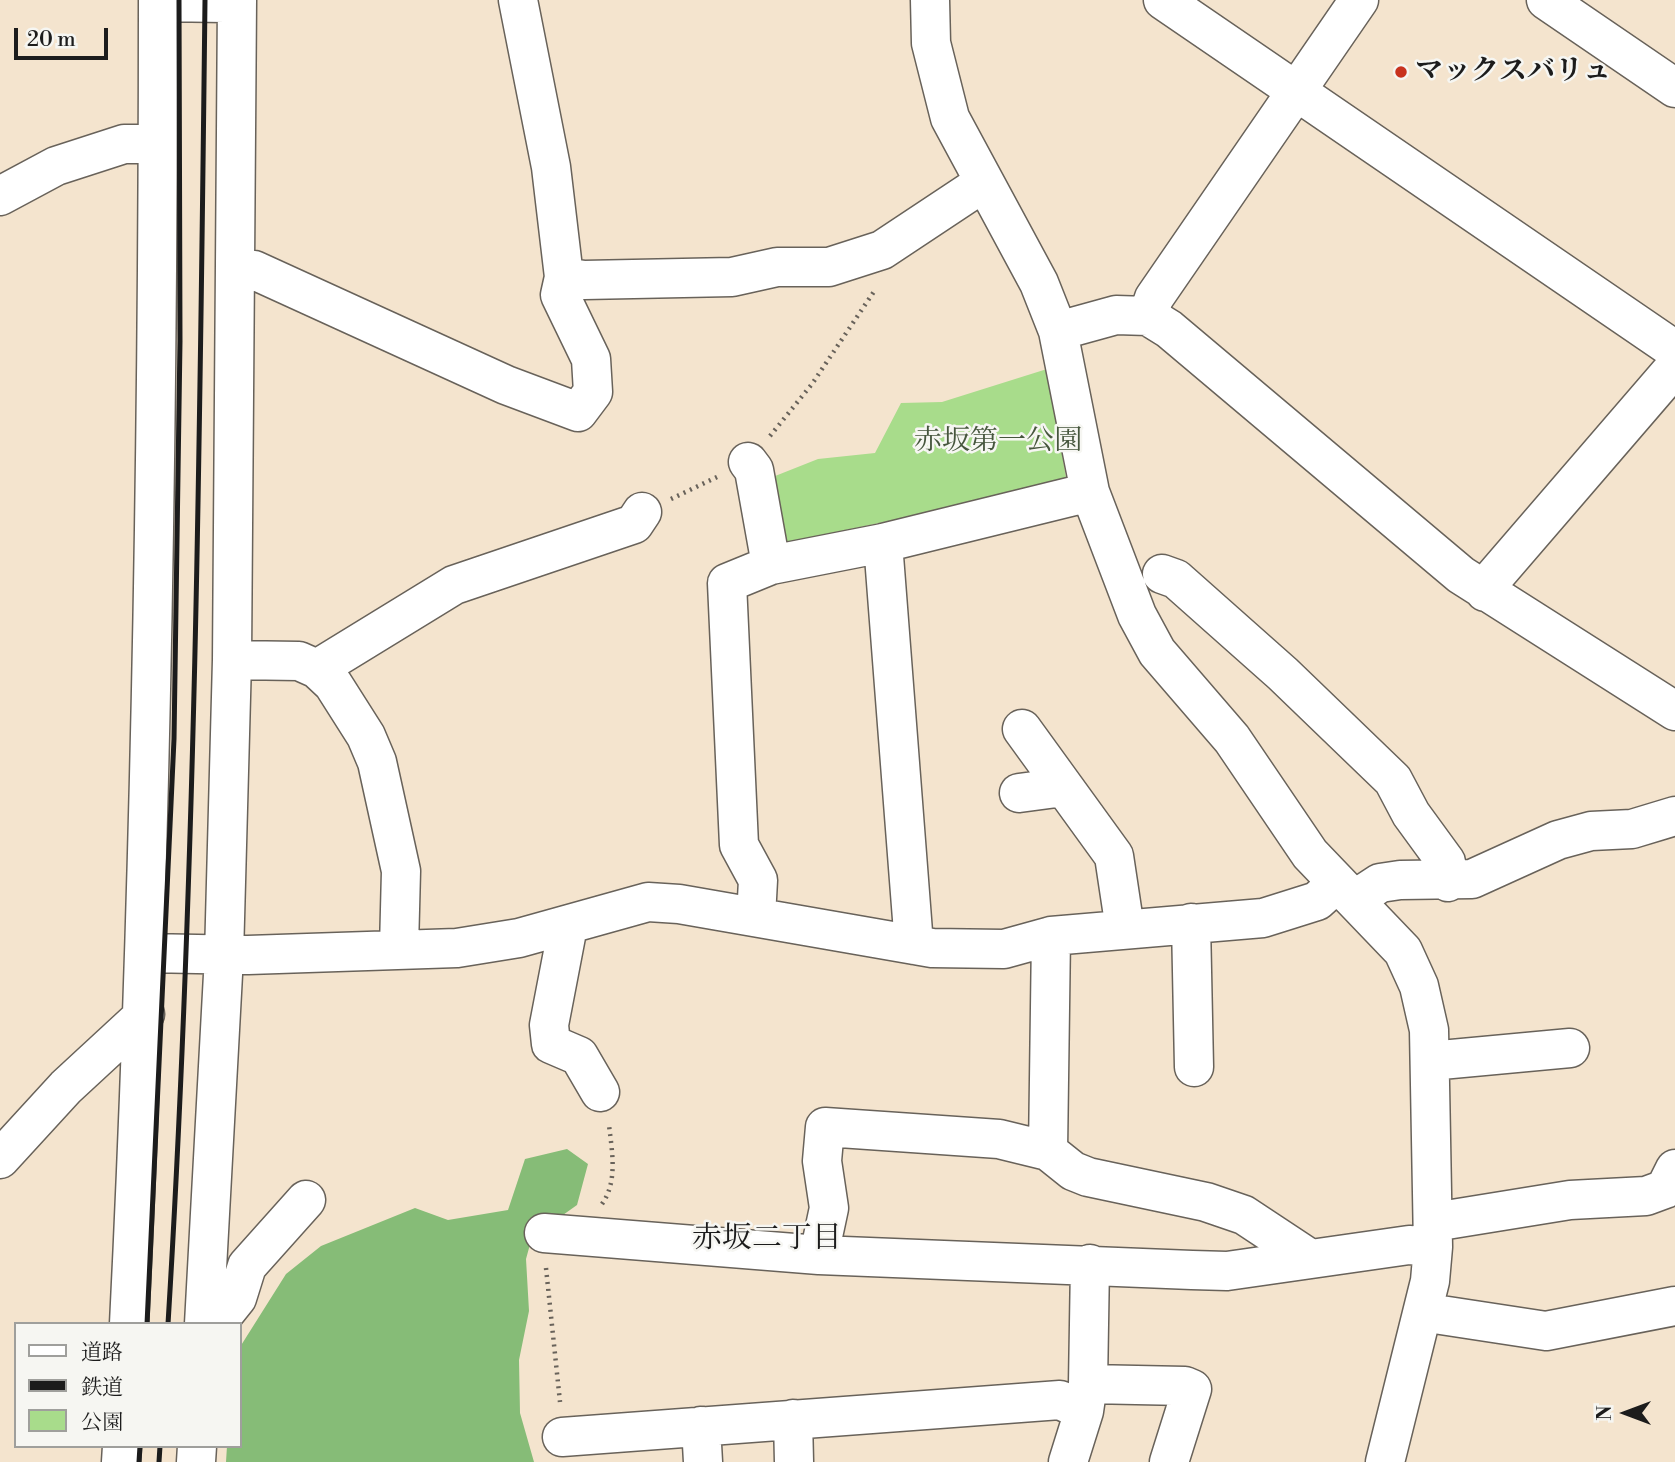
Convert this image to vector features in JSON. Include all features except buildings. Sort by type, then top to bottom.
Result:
[{"type":"street","points":[[129,1322],[145,1014],[155,561],[158,1],[225,3],[229,0]]},
{"type":"street","points":[[237,0],[232,660],[224,956],[204,1319],[225,1313],[237,1298],[247,1266],[306,1200]]},
{"type":"street","points":[[236,269],[254,270],[506,385],[578,412],[593,392],[591,359],[560,295],[564,277],[551,167],[518,0]]},
{"type":"street","points":[[930,0],[931,43],[950,118],[1038,283],[1058,331],[1090,492],[1136,615],[1157,652],[1232,739],[1310,854],[1403,951],[1419,986],[1429,1031],[1433,1234],[1430,1281],[1385,1462]]},
{"type":"street","points":[[1163,0],[1675,351]]},
{"type":"street","points":[[1148,316],[1154,298],[1359,0]]},
{"type":"street","points":[[1546,0],[1675,88]]},
{"type":"street","points":[[0,196],[55,166],[124,144],[157,144]]},
{"type":"street","points":[[564,277],[583,280],[732,276],[777,268],[829,267],[882,250],[983,183]]},
{"type":"street","points":[[1058,331],[1116,315],[1148,316],[1169,329],[1485,592],[1675,712]]},
{"type":"street","points":[[1485,592],[1503,567],[1675,367]]},
{"type":"street","points":[[748,462],[754,470],[771,565]]},
{"type":"street","points":[[756,918],[758,880],[739,845],[727,583],[771,565],[883,543],[1090,492]]},
{"type":"street","points":[[317,668],[454,585],[634,524],[642,512]]},
{"type":"street","points":[[883,543],[915,945]]},
{"type":"street","points":[[1161,574],[1176,579],[1283,674],[1394,780],[1411,814],[1446,862],[1448,882]]},
{"type":"street","points":[[232,660],[299,661],[317,668],[333,684],[366,736],[377,762],[401,871],[399,948]]},
{"type":"street","points":[[1022,729],[1114,856],[1125,929]]},
{"type":"street","points":[[1019,793],[1064,787]]},
{"type":"street","points":[[146,953],[224,956],[457,947],[519,938],[648,902],[679,904],[915,945],[1004,949],[1051,936],[1263,918],[1345,892],[1400,880],[1448,882],[1472,879],[1558,841],[1591,831],[1632,829],[1675,816]]},
{"type":"street","points":[[1191,923],[1194,1067]]},
{"type":"street","points":[[568,926],[549,1025],[551,1044],[579,1056],[600,1091]]},
{"type":"street","points":[[1048,1151],[1051,936]]},
{"type":"street","points":[[0,1159],[66,1087],[145,1014]]},
{"type":"street","points":[[1430,1061],[1570,1048]]},
{"type":"street","points":[[819,1255],[829,1208],[822,1161],[825,1127],[999,1139],[1048,1151],[1073,1171],[1087,1177],[1206,1202],[1244,1215],[1308,1258]]},
{"type":"street","points":[[544,1233],[819,1255],[968,1263],[1090,1264],[1227,1271],[1409,1245],[1433,1234],[1570,1200],[1646,1196],[1665,1189],[1675,1169]]},
{"type":"street","points":[[1068,1462],[1086,1398],[1090,1264]]},
{"type":"street","points":[[1423,1309],[1441,1315],[1546,1331],[1675,1306]]},
{"type":"street","points":[[562,1437],[702,1444],[793,1419],[1086,1398],[1185,1386],[1192,1390],[1169,1462]]},
{"type":"street","points":[[793,1419],[794,1462]]},
{"type":"path","points":[[642,512],[748,462],[812,384],[893,261],[900,240]]},
{"type":"path","points":[[586,1236],[593,1217],[610,1193],[614,1164],[607,1106],[600,1091]]},
{"type":"path","points":[[544,1233],[543,1249],[559,1379],[562,1437]]},
{"type":"green space","name":"赤坂第一公園","points":[[1047,369],[1067,483],[776,545],[760,482],[818,459],[875,453],[901,403],[942,402]]},
{"type":"green space","points":[[567,1149],[588,1164],[577,1205],[532,1237],[526,1259],[529,1311],[519,1360],[520,1413],[534,1462],[226,1462],[227,1448],[242,1448],[242,1344],[286,1274],[321,1246],[415,1208],[448,1220],[508,1210],[525,1159]]},
{"type":"railway","points":[[147,1322],[174,739],[180,341],[179,0]]},
{"type":"railway","points":[[168,1322],[190,828],[205,0]]},
{"type":"railway","points":[[139,1462],[140,1448]]},
{"type":"railway","points":[[159,1462],[160,1448]]},
{"type":"place","name":"マックスバリュ","points":[[1401,72]]},
{"type":"district","name":"赤坂二丁目","points":[[767,1240]]}]
